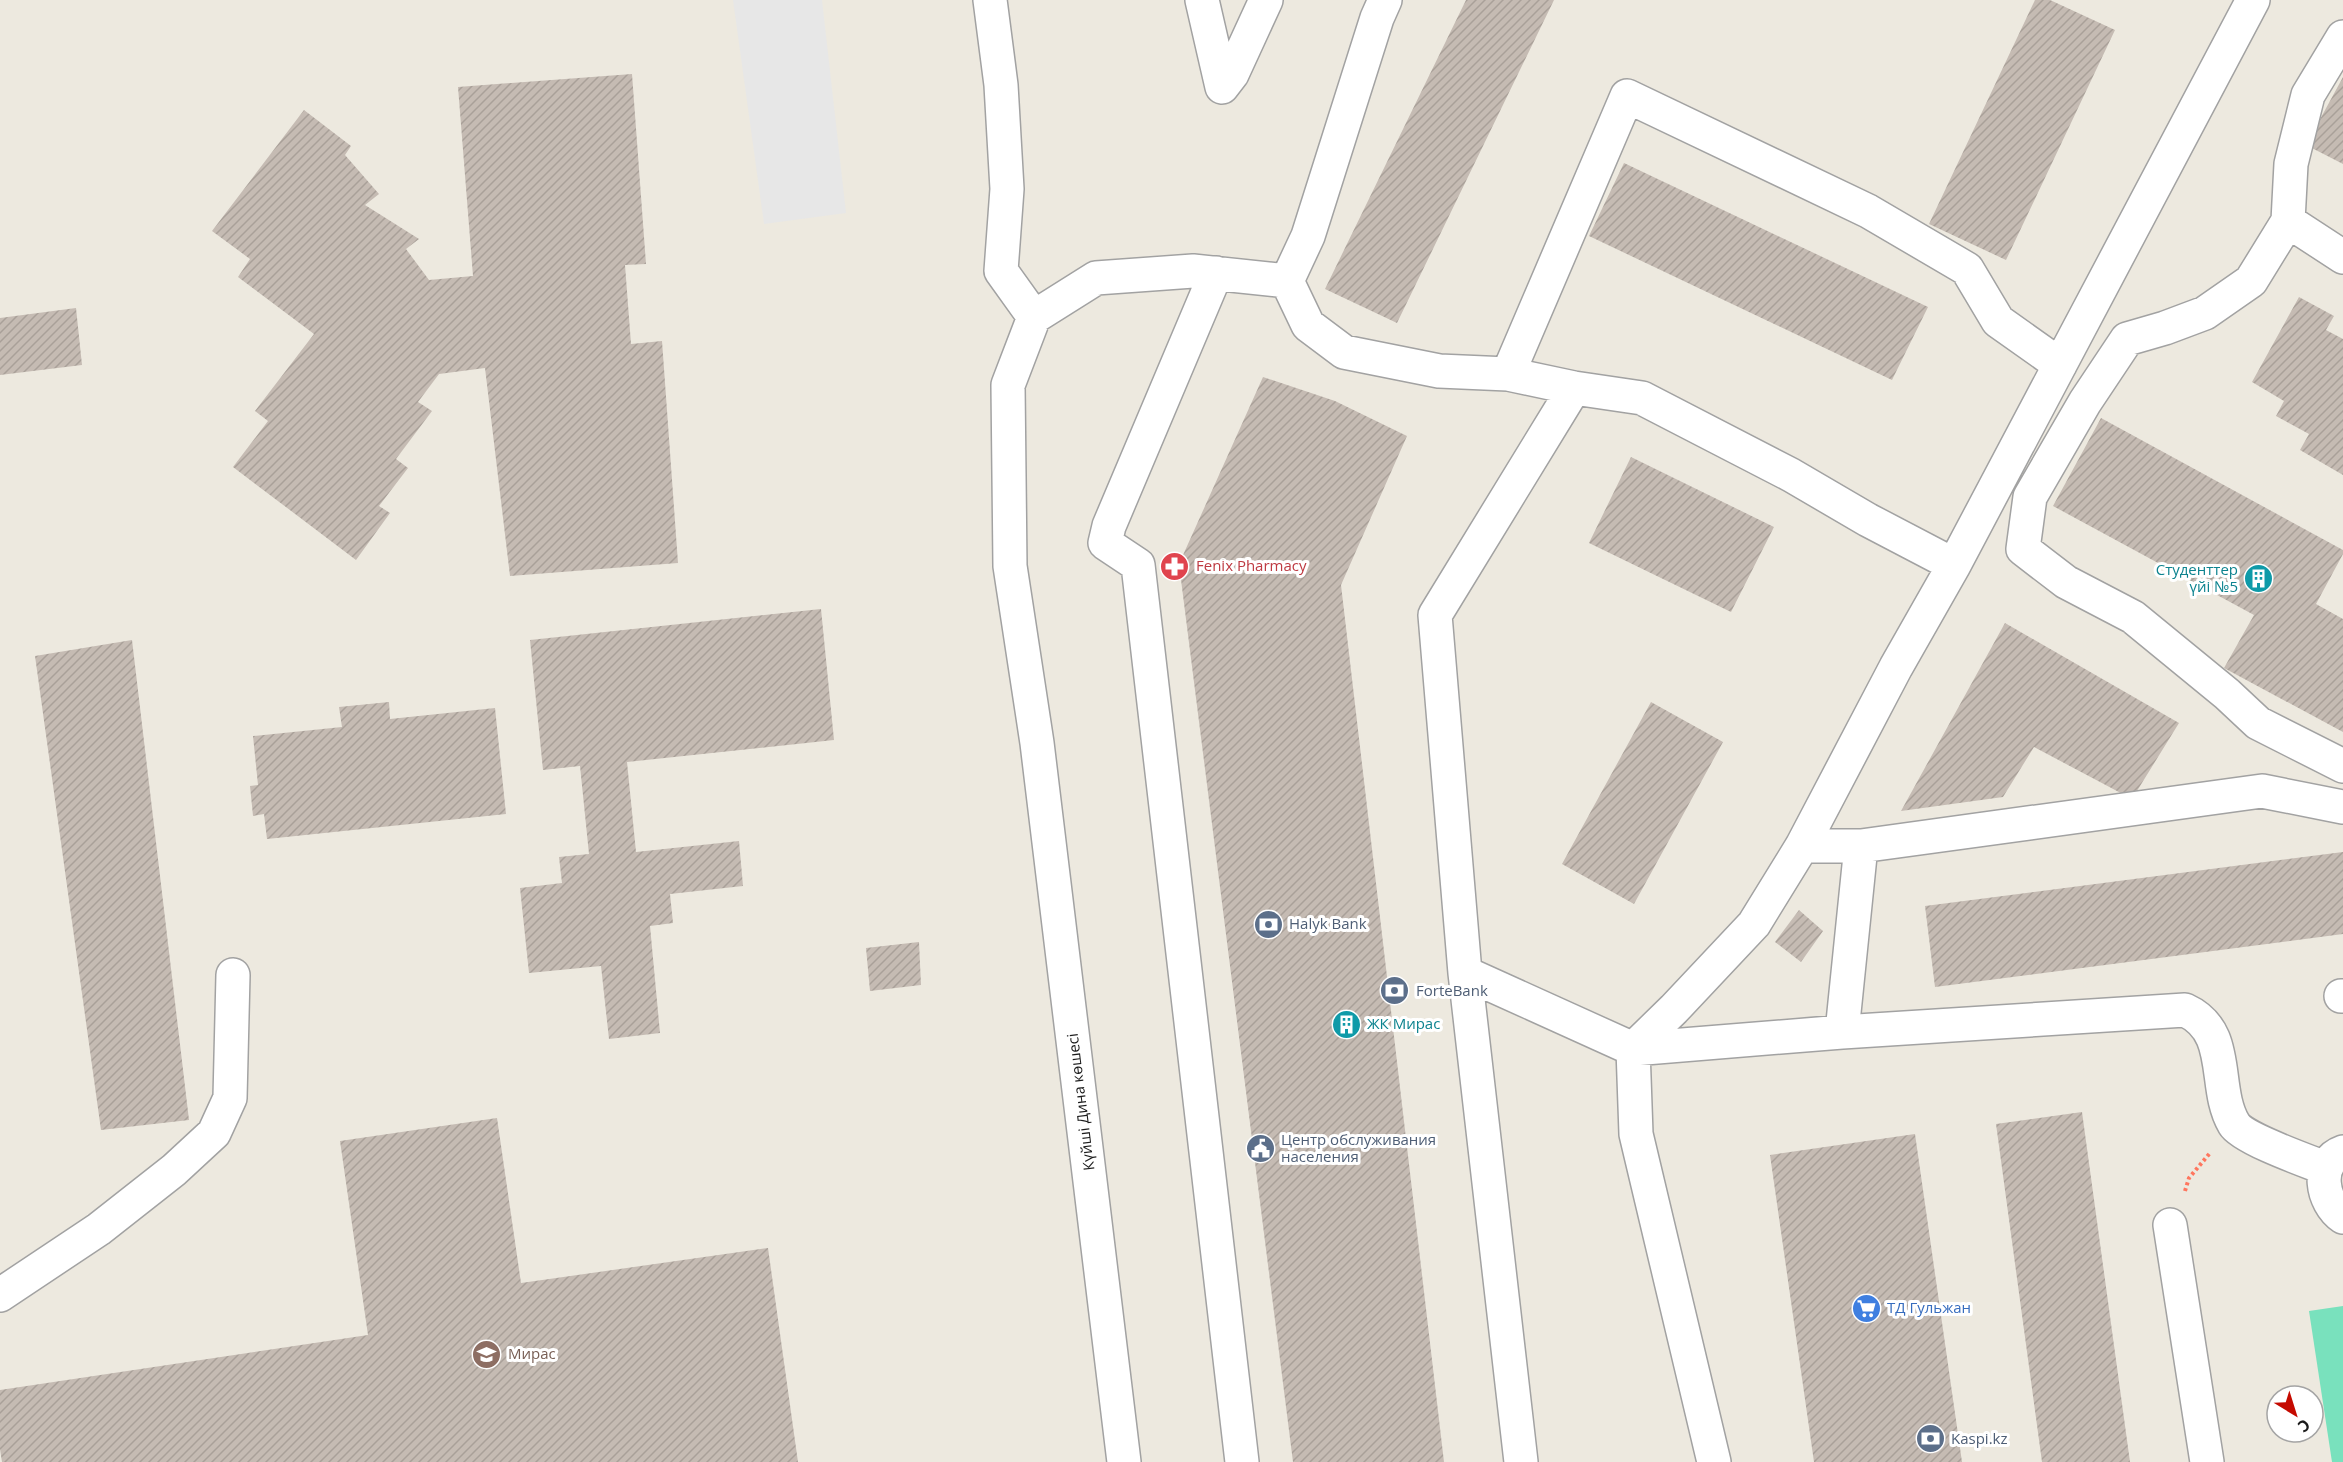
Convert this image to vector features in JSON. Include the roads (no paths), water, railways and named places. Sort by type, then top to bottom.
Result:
[{"type":"street","points":[[990,0],[1001,85],[1007,189],[1001,271],[1034,317],[1096,278],[1193,271],[1287,280]]},
{"type":"street","points":[[1202,0],[1222,87],[1232,74],[1266,0]]},
{"type":"street","points":[[1287,280],[1308,236],[1377,18],[1385,0]]},
{"type":"street","points":[[1714,1462],[1636,1134],[1633,1048],[1674,1009],[1754,924],[1802,846],[1896,667],[1954,565],[2253,0]]},
{"type":"street","points":[[2343,37],[2308,95],[2291,164],[2288,221],[2251,281],[2205,313],[2166,328],[2127,339],[2085,402],[2030,497],[2023,549],[2066,582],[2133,617],[2227,694],[2258,723],[2343,766]]},
{"type":"street","points":[[1508,374],[1627,96],[1868,211],[1967,269],[1998,321],[2060,365]]},
{"type":"street","points":[[2288,221],[2343,257]]},
{"type":"street","points":[[1216,273],[1109,526],[1105,543],[1138,565],[1242,1462]]},
{"type":"street","points":[[1287,280],[1308,325],[1344,352],[1438,370],[1508,374],[1574,388],[1642,398],[1954,565]]},
{"type":"street","name":"Күйші Дина көшесі","points":[[1034,317],[1008,385],[1010,566],[1037,743],[1124,1462]]},
{"type":"street","points":[[1521,1462],[1466,974],[1435,615],[1574,388]]},
{"type":"street","points":[[1802,846],[1861,846],[2262,791],[2343,807]]},
{"type":"street","points":[[1842,1032],[1861,846]]},
{"type":"street","points":[[1466,974],[1633,1048],[2185,1010],[2197,1016],[2213,1035],[2234,1125],[2259,1141],[2334,1160],[2325,1191],[2333,1210],[2343,1217]]},
{"type":"street","points":[[0,1295],[99,1229],[174,1170],[214,1133],[230,1098],[232,975]]},
{"type":"street","points":[[2170,1225],[2208,1462]]},
{"type":"place","name":"Fenix Pharmacy","points":[[1175,566]]},
{"type":"place","name":"Студенттер үйі №5","points":[[2259,579]]},
{"type":"place","name":"Halyk Bank","points":[[1268,924]]},
{"type":"place","name":"ForteBank","points":[[1395,991]]},
{"type":"place","name":"ЖК Мирас","points":[[1346,1024]]},
{"type":"place","name":"Центр обслуживания населения","points":[[1260,1149]]},
{"type":"place","name":"ТД Гульжан","points":[[1866,1308]]},
{"type":"place","name":"Мирас","points":[[487,1354]]},
{"type":"place","name":"Kaspi.kz","points":[[1930,1439]]}]
